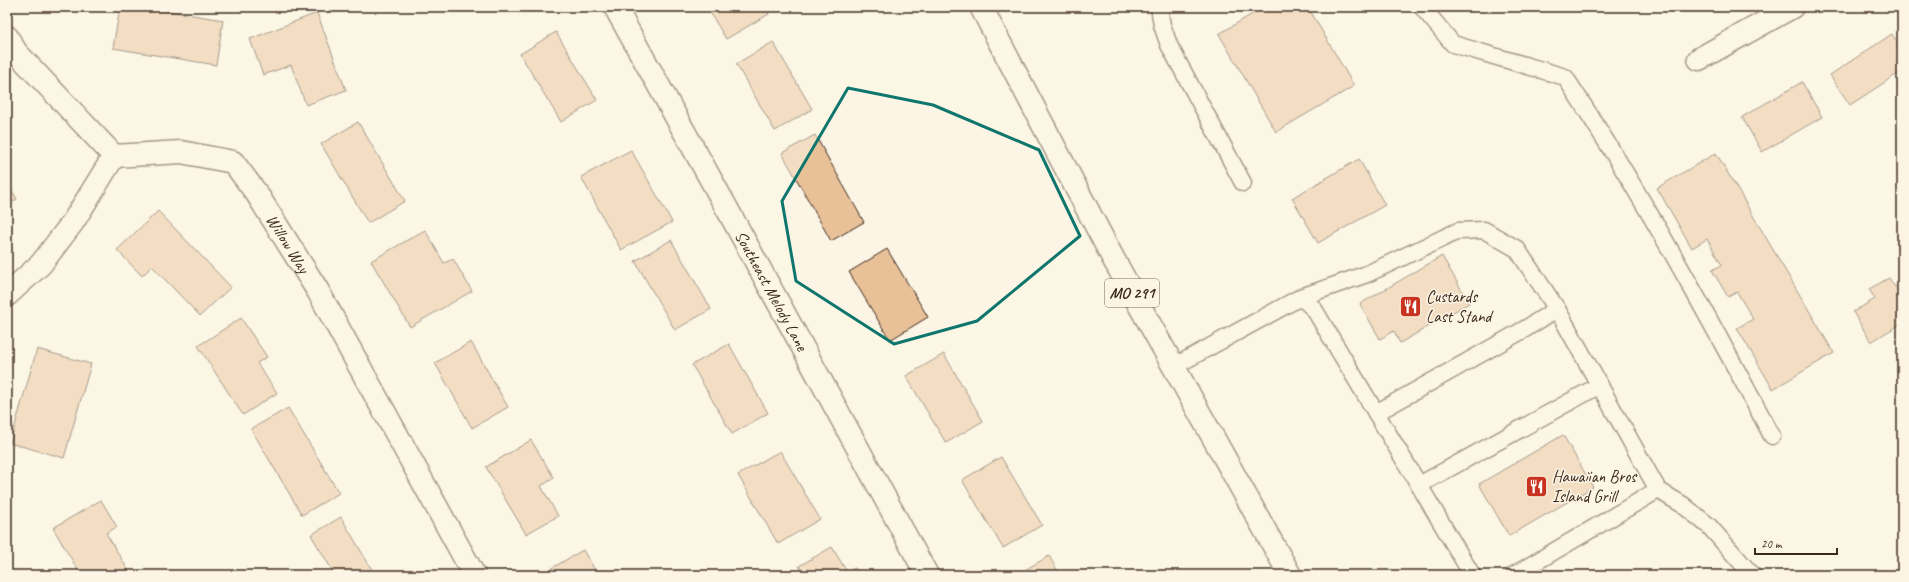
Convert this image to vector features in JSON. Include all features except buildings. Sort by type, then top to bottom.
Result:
[{"type":"street","name":"Southeast Melody Lane","points":[[615,7],[927,575]]},
{"type":"street","name":"MO 291","points":[[981,7],[1118,267],[1290,575]]},
{"type":"street","points":[[1699,59],[1792,7]]},
{"type":"street","points":[[7,37],[16,52],[114,156],[69,228],[41,264],[7,296]]},
{"type":"street","name":"Willow Way","points":[[114,156],[181,152],[233,162],[257,194],[318,292],[474,575]]},
{"type":"lane","points":[[1159,7],[1162,25],[1169,45],[1242,183]]},
{"type":"lane","points":[[1422,7],[1453,44],[1565,77],[1601,132],[1656,226],[1718,334],[1772,436]]},
{"type":"lane","points":[[1173,367],[1301,296],[1367,274],[1458,231],[1484,230],[1517,249],[1557,309],[1658,490],[1683,505],[1709,526],[1752,575]]},
{"type":"lane","points":[[1301,296],[1314,309],[1472,575]]},
{"type":"lane","points":[[1376,413],[1525,329],[1557,309]]},
{"type":"lane","points":[[1419,485],[1600,385]]},
{"type":"lane","points":[[1514,575],[1658,490]]},
{"type":"highlighted area","points":[[848,88],[933,105],[1039,150],[1080,236],[977,321],[894,344],[796,281],[782,201]]},
{"type":"place","name":"Custards Last Stand","points":[[1410,306]]},
{"type":"place","name":"Hawaiian Bros Island Grill","points":[[1536,486]]}]
